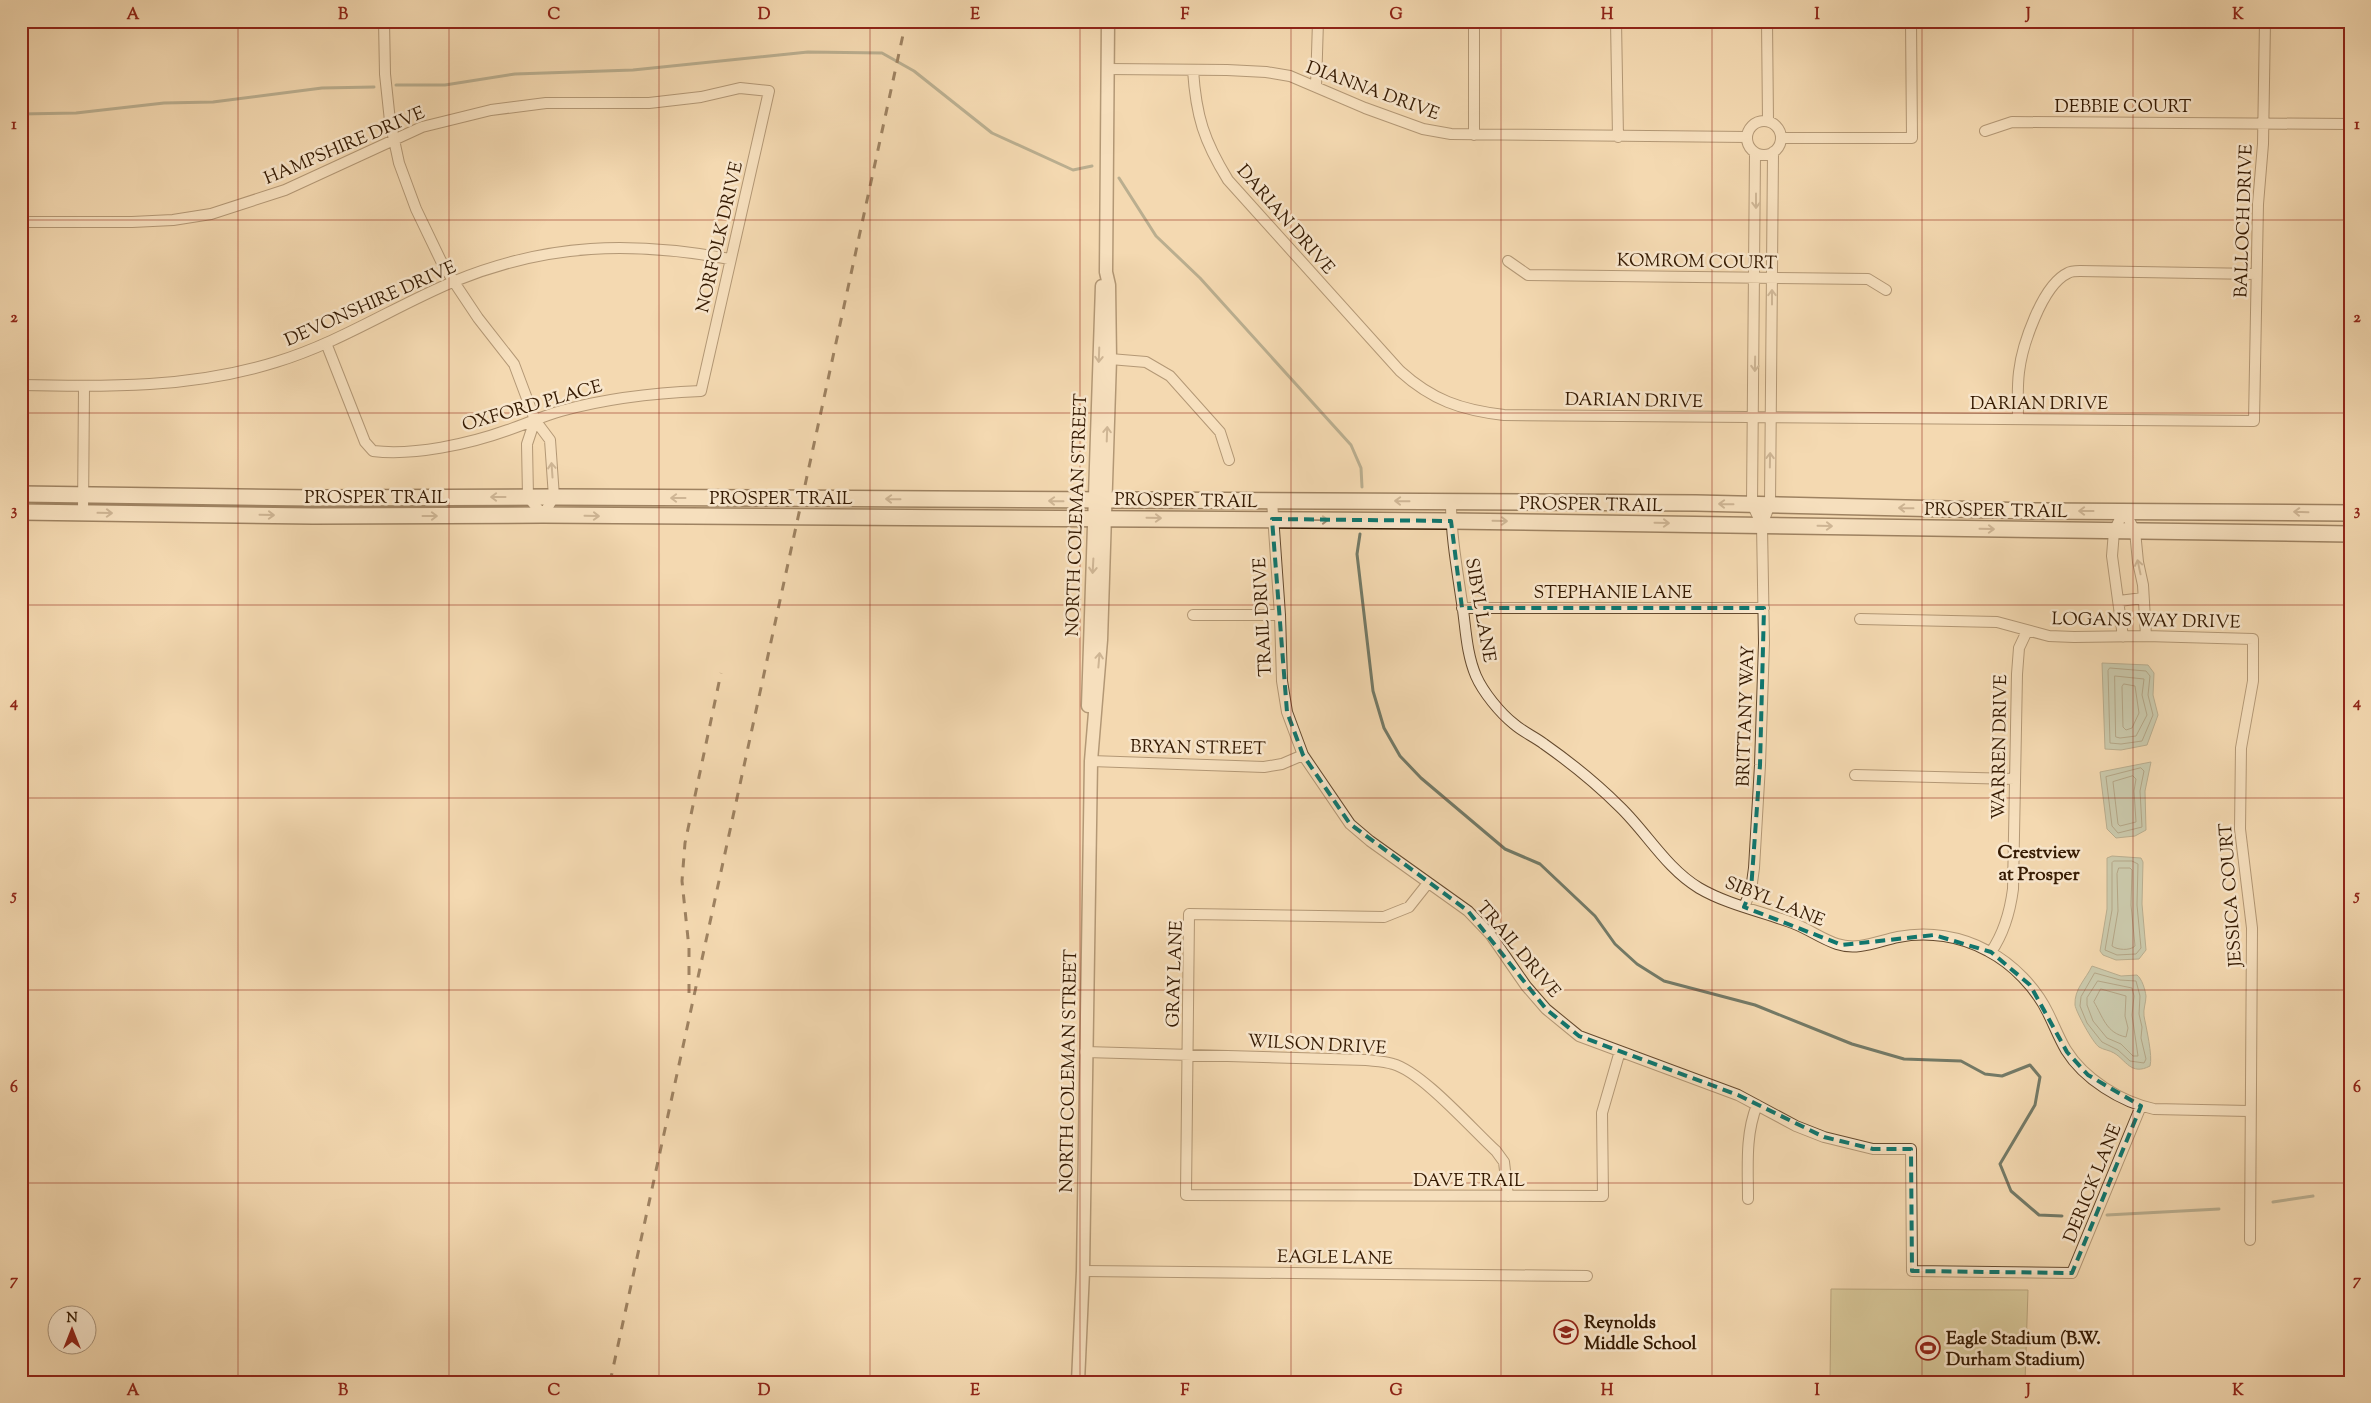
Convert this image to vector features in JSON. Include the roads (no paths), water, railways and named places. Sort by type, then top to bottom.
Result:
[{"type":"main road","name":"PROSPER TRAIL","points":[[21,494],[83,493],[314,498],[554,497],[1770,504],[2124,511],[2350,513]]},
{"type":"main road","points":[[314,498],[314,516]]},
{"type":"main road","name":"PROSPER TRAIL","points":[[21,512],[314,516],[543,515],[1272,519],[1762,524],[2350,534]]},
{"type":"street","points":[[384,21],[386,89],[394,138],[400,163],[416,209],[436,253],[454,282],[478,318],[514,364],[535,420],[550,440],[554,497],[543,515],[528,497],[527,444],[535,420]]},
{"type":"street","name":"NORTH COLEMAN STREET","points":[[1100,501],[1110,359],[1109,285],[1106,272],[1108,21]]},
{"type":"street","points":[[1316,87],[1318,21]]},
{"type":"street","points":[[1474,21],[1474,135]]},
{"type":"street","points":[[1616,21],[1618,137]]},
{"type":"street","points":[[1767,21],[1768,121]]},
{"type":"street","points":[[1782,138],[1912,138],[1911,21]]},
{"type":"street","name":"BALLOCH DRIVE","points":[[2254,421],[2256,274],[2263,124],[2265,21]]},
{"type":"street","name":"DIANNA DRIVE","points":[[1108,70],[1266,72],[1290,76],[1365,108],[1422,129],[1451,134],[1747,137]]},
{"type":"street","name":"DARIAN DRIVE","points":[[1194,70],[1195,102],[1201,125],[1208,145],[1228,180],[1400,371],[1431,395],[1464,408],[1504,415],[2254,421]]},
{"type":"street","name":"HAMPSHIRE DRIVE","points":[[21,222],[132,222],[173,220],[211,214],[285,190],[394,138],[444,120],[520,105],[649,103],[702,97],[740,88],[769,90]]},
{"type":"street","name":"NORFOLK DRIVE","points":[[701,391],[769,90]]},
{"type":"street","points":[[1762,120],[1768,121],[1778,127],[1782,138],[1780,144],[1773,152],[1767,155],[1755,152],[1750,148],[1747,137],[1751,126],[1762,120]]},
{"type":"street","name":"DEBBIE COURT","points":[[1985,132],[2012,122],[2350,124]]},
{"type":"street","name":"BRITTANY WAY","points":[[1755,152],[1756,278],[1752,504],[1762,524]]},
{"type":"street","name":"BRITTANY WAY","points":[[1744,907],[1751,890],[1754,868],[1760,766],[1764,608],[1762,524],[1770,504],[1773,152]]},
{"type":"street","name":"DEVONSHIRE DRIVE","points":[[21,385],[160,384],[226,375],[294,356],[326,343],[454,282],[506,263],[563,251],[591,248],[646,247],[730,259]]},
{"type":"street","name":"KOMROM COURT","points":[[1508,261],[1528,275],[1868,279],[1886,290]]},
{"type":"street","points":[[2018,419],[2019,372],[2028,338],[2041,305],[2058,281],[2069,273],[2080,271],[2256,274]]},
{"type":"street","name":"NORTH COLEMAN STREET","points":[[1078,1382],[1083,1271],[1091,761],[1101,640],[1100,310],[1102,284],[1106,272]]},
{"type":"street","name":"OXFORD PLACE","points":[[326,343],[365,442],[373,451],[412,451],[485,438],[584,405],[631,395],[701,391]]},
{"type":"street","points":[[1110,359],[1146,362],[1170,376],[1220,432],[1229,460]]},
{"type":"street","points":[[83,512],[84,386]]},
{"type":"street","name":"TRAIL DRIVE","points":[[1272,501],[1280,615],[1282,681],[1287,712],[1303,755],[1350,824],[1370,841],[1468,911],[1490,934],[1526,986],[1546,1009],[1579,1036],[1715,1086],[1757,1105],[1796,1126],[1824,1137],[1873,1149],[1911,1149],[1912,1270],[2072,1273]]},
{"type":"street","name":"SIBYL LANE","points":[[1451,502],[1451,521],[1462,608],[1468,649],[1476,676],[1493,701],[1514,724],[1543,743],[1592,782],[1621,808],[1666,860],[1699,888],[1744,907],[1796,924],[1842,946],[1866,945],[1896,937],[1934,935],[1950,937],[1991,952],[2030,985],[2044,1005],[2067,1052],[2088,1075],[2113,1092],[2141,1106],[2176,1111],[2249,1111]]},
{"type":"street","points":[[2123,636],[2120,601],[2112,556],[2114,531],[2124,511]]},
{"type":"street","points":[[2124,511],[2135,531],[2144,598],[2146,636]]},
{"type":"street","points":[[2120,601],[2144,598]]},
{"type":"street","name":"STEPHANIE LANE","points":[[1462,608],[1764,608]]},
{"type":"street","points":[[1193,615],[1280,615]]},
{"type":"street","name":"LOGANS WAY DRIVE","points":[[1860,619],[1997,622],[2049,636],[2253,638]]},
{"type":"street","name":"WARREN DRIVE","points":[[1991,952],[1999,941],[2005,924],[2013,889],[2016,674],[2019,648],[2027,631]]},
{"type":"street","name":"JESSICA COURT","points":[[2250,1240],[2249,1111],[2252,928],[2240,828],[2241,748],[2253,681],[2253,638]]},
{"type":"street","name":"BRYAN STREET","points":[[1091,761],[1264,767],[1282,764],[1303,755]]},
{"type":"street","points":[[1856,775],[2015,779]]},
{"type":"street","name":"GRAY LANE","points":[[1186,1195],[1189,914],[1384,917],[1409,907],[1428,883]]},
{"type":"street","name":"DAVE TRAIL","points":[[1186,1195],[1604,1196],[1602,1113],[1620,1051]]},
{"type":"street","name":"WILSON DRIVE","points":[[1085,1052],[1366,1060],[1392,1064],[1409,1072],[1425,1084],[1496,1151],[1504,1162],[1508,1196]]},
{"type":"street","points":[[1748,1199],[1748,1137],[1757,1105]]},
{"type":"street","name":"DERICK LANE","points":[[2072,1273],[2141,1106]]},
{"type":"street","name":"EAGLE LANE","points":[[1083,1271],[1587,1276]]},
{"type":"water","points":[[2102,663],[2148,665],[2154,673],[2153,695],[2158,715],[2147,745],[2121,750],[2105,749]]},
{"type":"water","points":[[2151,762],[2145,791],[2146,830],[2135,836],[2116,838],[2107,829],[2100,772]]},
{"type":"water","points":[[2112,856],[2141,858],[2143,862],[2142,904],[2146,950],[2139,959],[2116,960],[2103,955],[2100,951],[2107,909],[2107,858]]},
{"type":"water","points":[[2092,966],[2121,976],[2137,975],[2140,979],[2146,996],[2144,1013],[2150,1049],[2150,1066],[2138,1069],[2129,1066],[2114,1053],[2099,1047],[2085,1027],[2076,1009],[2075,999],[2078,989]]},
{"type":"waterway","points":[[396,85],[445,85],[515,74],[633,70],[808,52],[882,53],[914,71],[992,133],[1073,170],[1092,166]]},
{"type":"waterway","points":[[21,114],[76,113],[164,103],[213,102],[322,88],[374,87]]},
{"type":"waterway","points":[[1119,178],[1156,236],[1200,278],[1351,445],[1361,468],[1362,487]]},
{"type":"waterway","points":[[1360,534],[1357,554],[1373,691],[1384,728],[1400,756],[1421,778],[1505,849],[1540,864],[1595,916],[1615,944],[1637,964],[1664,981],[1755,1005],[1852,1044],[1904,1059],[1961,1061],[1985,1074],[2002,1076],[2030,1065],[2040,1077],[2035,1105],[2000,1164],[2011,1191],[2039,1215],[2062,1216]]},
{"type":"waterway","points":[[2273,1202],[2313,1196]]},
{"type":"waterway","points":[[2107,1215],[2219,1209]]},
{"type":"railway","points":[[610,1382],[906,21]]},
{"type":"railway","points":[[689,993],[689,948],[682,881],[685,843],[721,673]]},
{"type":"place","name":"Reynolds Middle School","points":[[1566,1332]]},
{"type":"place","name":"Eagle Stadium (B.W. Durham Stadium)","points":[[1928,1348]]},
{"type":"district","name":"Crestview at Prosper","points":[[2039,862]]}]
